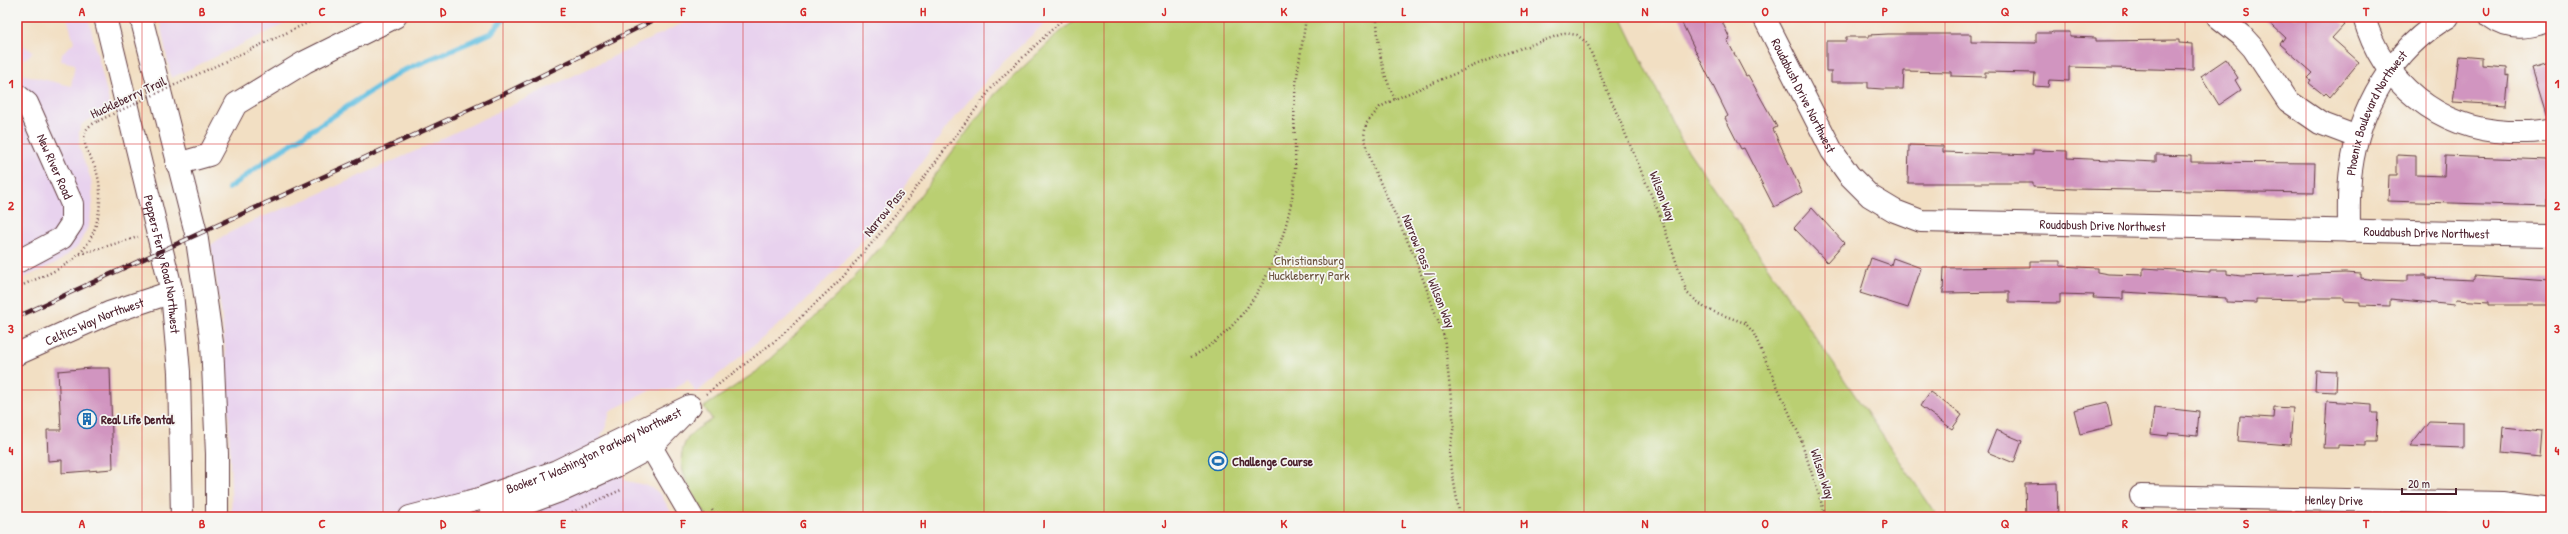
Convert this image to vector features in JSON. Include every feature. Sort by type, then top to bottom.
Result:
[{"type":"street","name":"Peppers Ferry Road Northwest","points":[[104,17],[172,292],[179,372],[182,517]]},
{"type":"street","points":[[141,17],[177,164],[196,233],[212,343],[217,454],[217,517]]},
{"type":"street","points":[[177,164],[209,155],[236,104],[305,62],[395,17]]},
{"type":"street","points":[[2218,17],[2242,36],[2253,48],[2288,101],[2320,122],[2357,137]]},
{"type":"street","points":[[2364,17],[2369,36],[2389,71],[2419,100],[2456,122],[2498,131],[2551,129]]},
{"type":"street","name":"Phoenix Boulevard Northwest","points":[[2349,231],[2351,170],[2357,137],[2367,109],[2389,71],[2406,50],[2448,17]]},
{"type":"street","points":[[2491,17],[2501,24],[2517,28],[2551,20]]},
{"type":"street","name":"Roudabush Drive Northwest","points":[[1770,19],[1832,151],[1848,175],[1870,196],[1895,212],[1921,221],[2551,235]]},
{"type":"street","name":"New River Road","points":[[17,95],[27,103],[72,204],[72,223],[62,238],[17,262]]},
{"type":"street","name":"Celtics Way Northwest","points":[[17,354],[109,313],[172,292]]},
{"type":"street","name":"Booker T Washington Parkway Northwest","points":[[410,517],[479,499],[557,470],[690,406],[651,447],[565,489],[489,517]]},
{"type":"street","points":[[640,429],[692,517]]},
{"type":"street","name":"Henley Drive","points":[[2141,496],[2363,509],[2503,503],[2551,509]]},
{"type":"path","name":"Huckleberry Trail","points":[[17,288],[66,263],[79,254],[88,241],[99,208],[99,183],[96,170],[85,144],[85,133],[90,125],[320,17]]},
{"type":"path","name":"Narrow Pass","points":[[699,399],[780,337],[842,278],[894,217],[994,85],[1065,17]]},
{"type":"path","points":[[1191,357],[1212,345],[1245,309],[1258,292],[1280,245],[1292,195],[1295,171],[1295,95],[1306,17],[1378,18],[1380,60],[1385,80],[1395,99]]},
{"type":"path","name":"Wilson Way","points":[[1395,99],[1485,61],[1565,33],[1577,35],[1587,43],[1662,218],[1688,293],[1695,303],[1706,309],[1745,323],[1753,332],[1800,437],[1826,517]]},
{"type":"path","name":"Narrow Pass / Wilson Way","points":[[1395,99],[1372,114],[1366,124],[1364,136],[1372,165],[1414,255],[1444,336],[1454,425],[1450,454],[1460,517]]},
{"type":"path","points":[[79,254],[133,239]]},
{"type":"path","points":[[561,517],[621,490]]},
{"type":"shaded area","points":[[17,17],[21,17],[19,42],[33,52],[25,59],[17,59]]},
{"type":"shaded area","points":[[67,17],[88,17],[111,109],[82,124],[79,131],[79,147],[91,179],[93,202],[89,225],[78,246],[60,261],[17,281],[17,73],[71,86],[75,64],[61,61],[62,54],[74,42]]},
{"type":"shaded area","points":[[159,17],[299,17],[171,78]]},
{"type":"shaded area","points":[[696,17],[1051,17],[995,70],[949,124],[891,205],[841,265],[794,312],[696,393],[688,380],[672,390],[651,390],[610,411],[606,428],[601,435],[626,481],[645,485],[654,489],[661,495],[674,517],[232,517],[227,368],[221,310],[211,245],[223,236],[257,219],[310,198],[420,149]]},
{"type":"green space","name":"Christiansburg Huckleberry Park","points":[[1079,17],[1621,17],[1681,140],[1938,517],[708,517],[690,489],[682,469],[681,458],[683,448],[690,435],[712,419],[704,407],[756,372],[848,285],[893,232],[995,94],[1059,33]]},
{"type":"building","points":[[1679,17],[1720,17],[1730,39],[1727,40],[1746,76],[1748,75],[1777,127],[1773,129],[1802,192],[1774,207],[1744,148],[1741,149],[1725,118],[1728,116]]},
{"type":"building","points":[[2263,17],[2335,17],[2344,25],[2332,38],[2359,62],[2330,97],[2326,93],[2324,95],[2309,83],[2311,80],[2308,78],[2313,73],[2280,44],[2285,37]]},
{"type":"building","points":[[2070,32],[2070,37],[2096,38],[2096,41],[2179,40],[2179,43],[2193,44],[2193,70],[2069,67],[2069,81],[2049,80],[2048,87],[2034,86],[2035,73],[1985,72],[1985,77],[1951,76],[1951,72],[1904,71],[1903,89],[1868,88],[1868,82],[1831,82],[1831,71],[1826,71],[1826,41],[1846,41],[1846,37],[1869,37],[1869,35],[1888,34],[1971,34],[1971,42],[2036,43],[2036,33]]},
{"type":"building","points":[[2459,56],[2482,58],[2482,65],[2507,67],[2507,76],[2509,75],[2506,105],[2453,102]]},
{"type":"building","points":[[2226,59],[2238,78],[2235,80],[2241,90],[2219,105],[2201,76]]},
{"type":"building","points":[[2551,62],[2551,117],[2547,117],[2532,68]]},
{"type":"building","points":[[1909,145],[1943,146],[1943,152],[2033,155],[2033,150],[2067,151],[2067,158],[2156,162],[2156,155],[2191,156],[2191,162],[2315,163],[2314,193],[2074,189],[2033,187],[2033,183],[1908,183]]},
{"type":"building","points":[[2397,155],[2416,156],[2416,175],[2444,176],[2445,156],[2548,160],[2548,206],[2388,201],[2389,175],[2397,175]]},
{"type":"building","points":[[1812,208],[1844,243],[1827,262],[1794,228]]},
{"type":"building","points":[[1871,258],[1891,265],[1893,258],[1921,268],[1908,308],[1860,293]]},
{"type":"building","points":[[2030,261],[2060,261],[2060,266],[2097,268],[2097,272],[2108,274],[2143,275],[2143,268],[2210,272],[2210,270],[2227,270],[2227,274],[2241,276],[2345,273],[2361,274],[2361,278],[2375,280],[2408,281],[2408,275],[2426,275],[2426,278],[2474,280],[2474,276],[2551,281],[2551,305],[2489,305],[2489,302],[2456,300],[2455,305],[2390,299],[2390,306],[2360,305],[2360,302],[2344,301],[2344,298],[2307,298],[2307,300],[2256,299],[2256,303],[2226,302],[2226,298],[2123,292],[2123,299],[2093,298],[2094,295],[2060,294],[2060,303],[2009,302],[2009,292],[1943,293],[1944,268],[2030,267]]},
{"type":"building","name":"Real Life Dental","points":[[110,368],[113,469],[62,473],[62,460],[48,461],[47,430],[61,430],[58,371]]},
{"type":"building","points":[[2316,370],[2337,371],[2336,392],[2315,391]]},
{"type":"building","points":[[1930,392],[1962,415],[1952,429],[1920,406]]},
{"type":"building","points":[[2327,401],[2372,404],[2372,413],[2378,413],[2376,441],[2366,441],[2366,446],[2338,445],[2338,448],[2324,448]]},
{"type":"building","points":[[2107,402],[2112,426],[2080,434],[2074,410]]},
{"type":"building","points":[[2154,407],[2199,412],[2197,436],[2169,433],[2168,436],[2151,434]]},
{"type":"building","points":[[2274,407],[2293,408],[2290,445],[2238,441],[2240,416],[2273,418]]},
{"type":"building","points":[[2429,421],[2463,422],[2463,448],[2410,446]]},
{"type":"building","points":[[2504,427],[2542,431],[2540,457],[2502,453]]},
{"type":"building","points":[[1996,430],[2022,441],[2014,463],[1987,452]]},
{"type":"building","points":[[2057,483],[2058,517],[2026,517],[2025,484]]},
{"type":"waterway","points":[[229,188],[268,159],[400,72],[491,33],[505,17]]},
{"type":"railway","points":[[17,317],[508,92],[660,17]]},
{"type":"place","name":"Real Life Dental","points":[[87,419]]},
{"type":"place","name":"Challenge Course","points":[[1218,461]]}]
